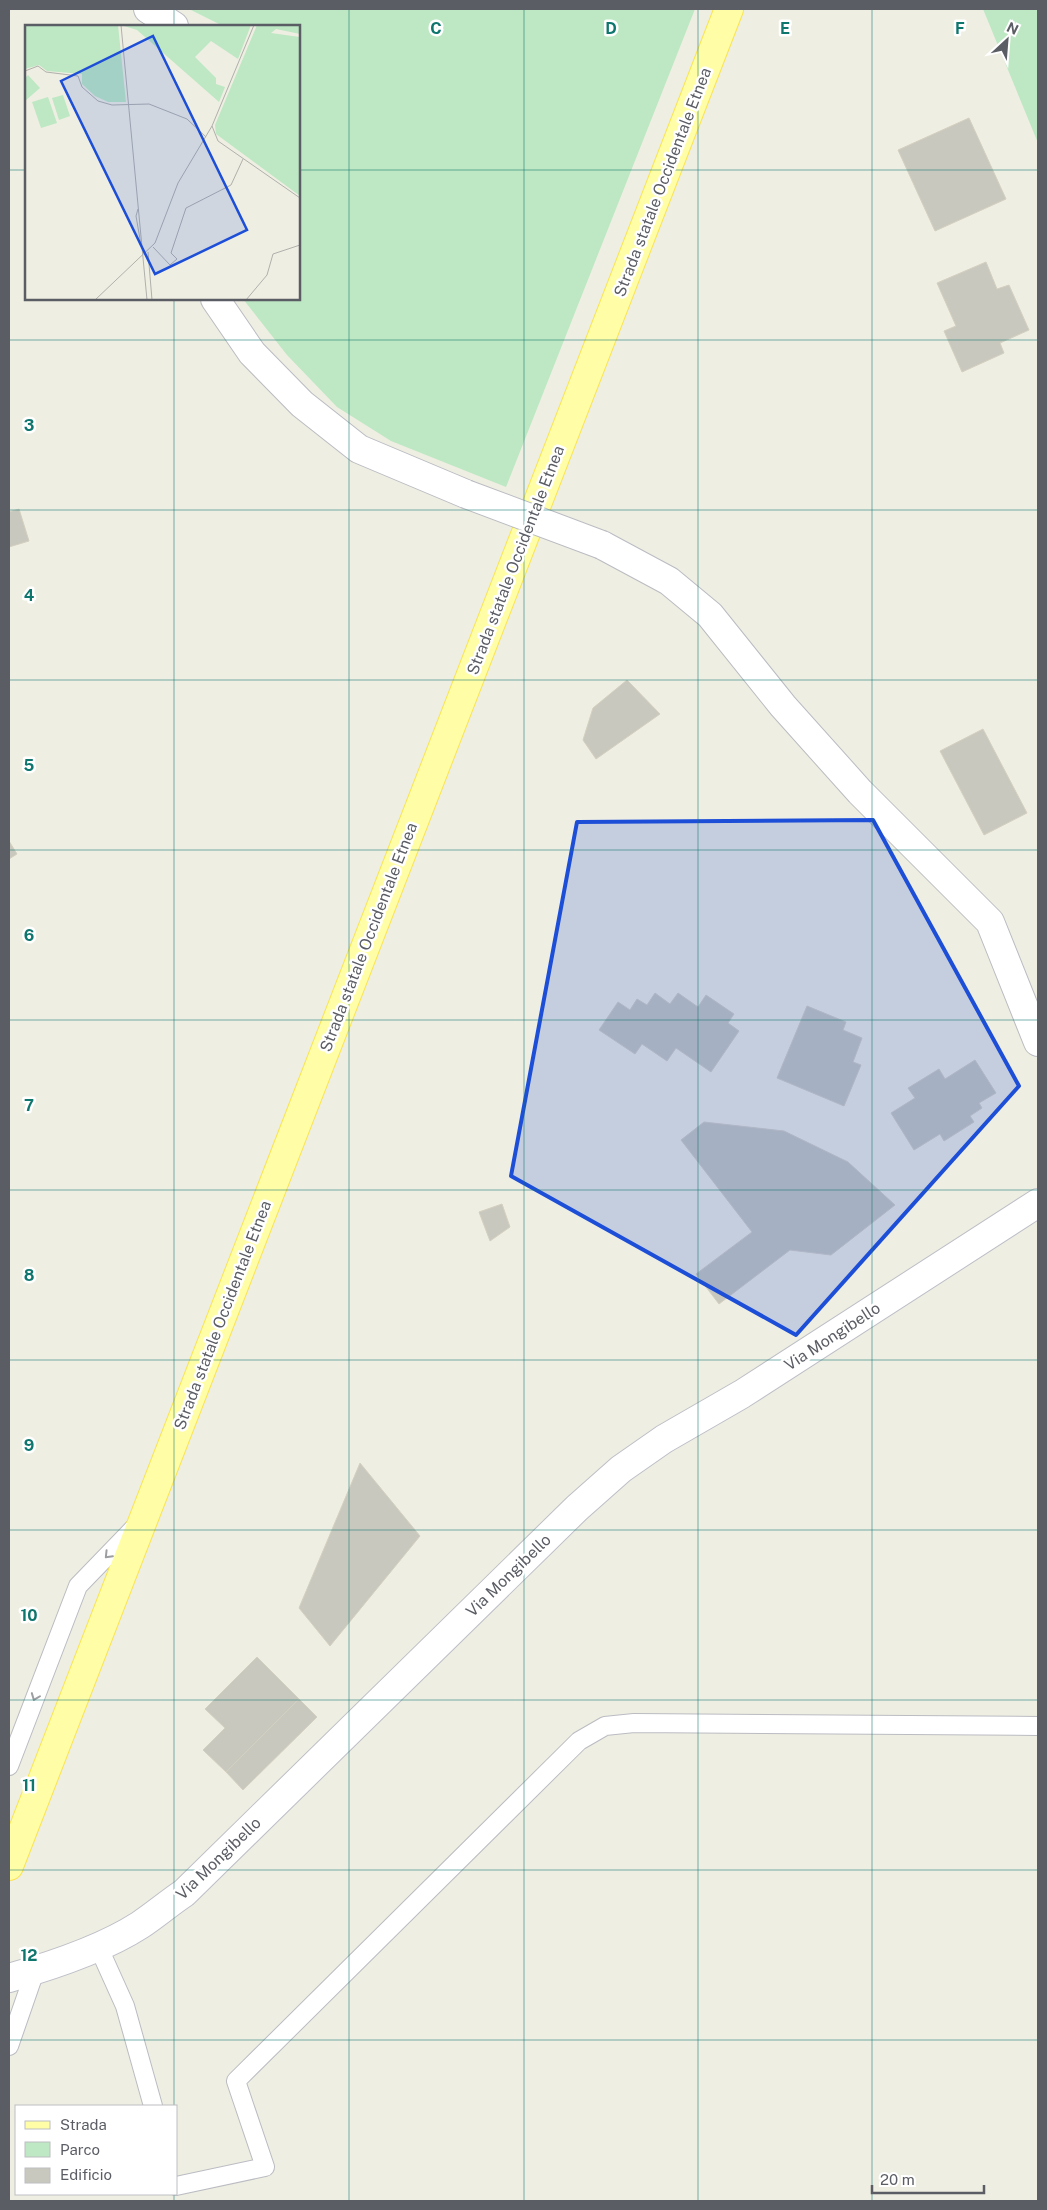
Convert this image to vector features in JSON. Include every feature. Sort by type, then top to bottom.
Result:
[{"type":"main road","name":"Strada statale Occidentale Etnea","points":[[9,1866],[729,9]]},
{"type":"street","points":[[148,9],[172,25]]},
{"type":"street","points":[[217,300],[252,353],[302,404],[359,449],[466,494],[602,545],[669,581],[710,615],[783,706],[860,792],[990,922],[1038,1042]]},
{"type":"street","name":"Via Mongibello","points":[[9,1978],[35,1971],[98,1946],[139,1925],[184,1893],[577,1508],[621,1469],[664,1439],[742,1394],[1038,1203]]},
{"type":"lane","points":[[9,1766],[78,1586],[142,1519]]},
{"type":"lane","points":[[178,2186],[265,2167],[236,2081],[579,1741],[605,1726],[634,1723],[1038,1726]]},
{"type":"lane","points":[[98,1946],[124,2006],[152,2105]]},
{"type":"lane","points":[[9,2046],[35,1971]]},
{"type":"highlighted area","points":[[873,820],[1019,1086],[796,1335],[511,1176],[577,822]]},
{"type":"green space","points":[[189,9],[695,9],[506,487],[391,441],[337,407],[287,355],[244,300],[300,300],[300,25],[221,25]]},
{"type":"green space","points":[[983,9],[1038,9],[1038,143]]},
{"type":"building","points":[[969,118],[1006,199],[935,231],[898,150]]},
{"type":"building","points":[[986,262],[997,289],[1009,285],[1029,330],[1000,343],[1004,353],[962,372],[944,331],[956,326],[937,283]]},
{"type":"building","points":[[19,509],[29,541],[9,547],[9,512]]},
{"type":"building","points":[[627,680],[660,714],[596,759],[583,740],[593,708]]},
{"type":"building","points":[[983,729],[1027,813],[984,835],[940,751]]},
{"type":"building","points":[[9,841],[17,854],[9,859]]},
{"type":"building","points":[[655,993],[670,1004],[678,993],[698,1007],[706,995],[734,1014],[728,1023],[739,1031],[711,1072],[676,1048],[667,1061],[642,1044],[635,1054],[599,1030],[618,1002],[630,1010],[637,999],[647,1005]]},
{"type":"building","points":[[807,1006],[846,1022],[843,1030],[862,1038],[853,1062],[861,1065],[844,1106],[777,1078]]},
{"type":"building","points":[[975,1060],[996,1093],[979,1103],[982,1108],[970,1116],[974,1122],[944,1141],[940,1134],[914,1150],[891,1113],[915,1098],[908,1088],[939,1069],[945,1079]]},
{"type":"building","points":[[704,1122],[784,1131],[848,1162],[895,1205],[831,1255],[790,1250],[719,1304],[696,1274],[752,1232],[681,1140]]},
{"type":"building","points":[[502,1204],[510,1227],[490,1241],[479,1212]]},
{"type":"building","points":[[360,1463],[420,1536],[330,1646],[299,1608]]},
{"type":"building","points":[[257,1657],[299,1699],[226,1772],[203,1750],[225,1728],[205,1709]]},
{"type":"building","points":[[299,1699],[317,1717],[243,1790],[226,1772]]}]
